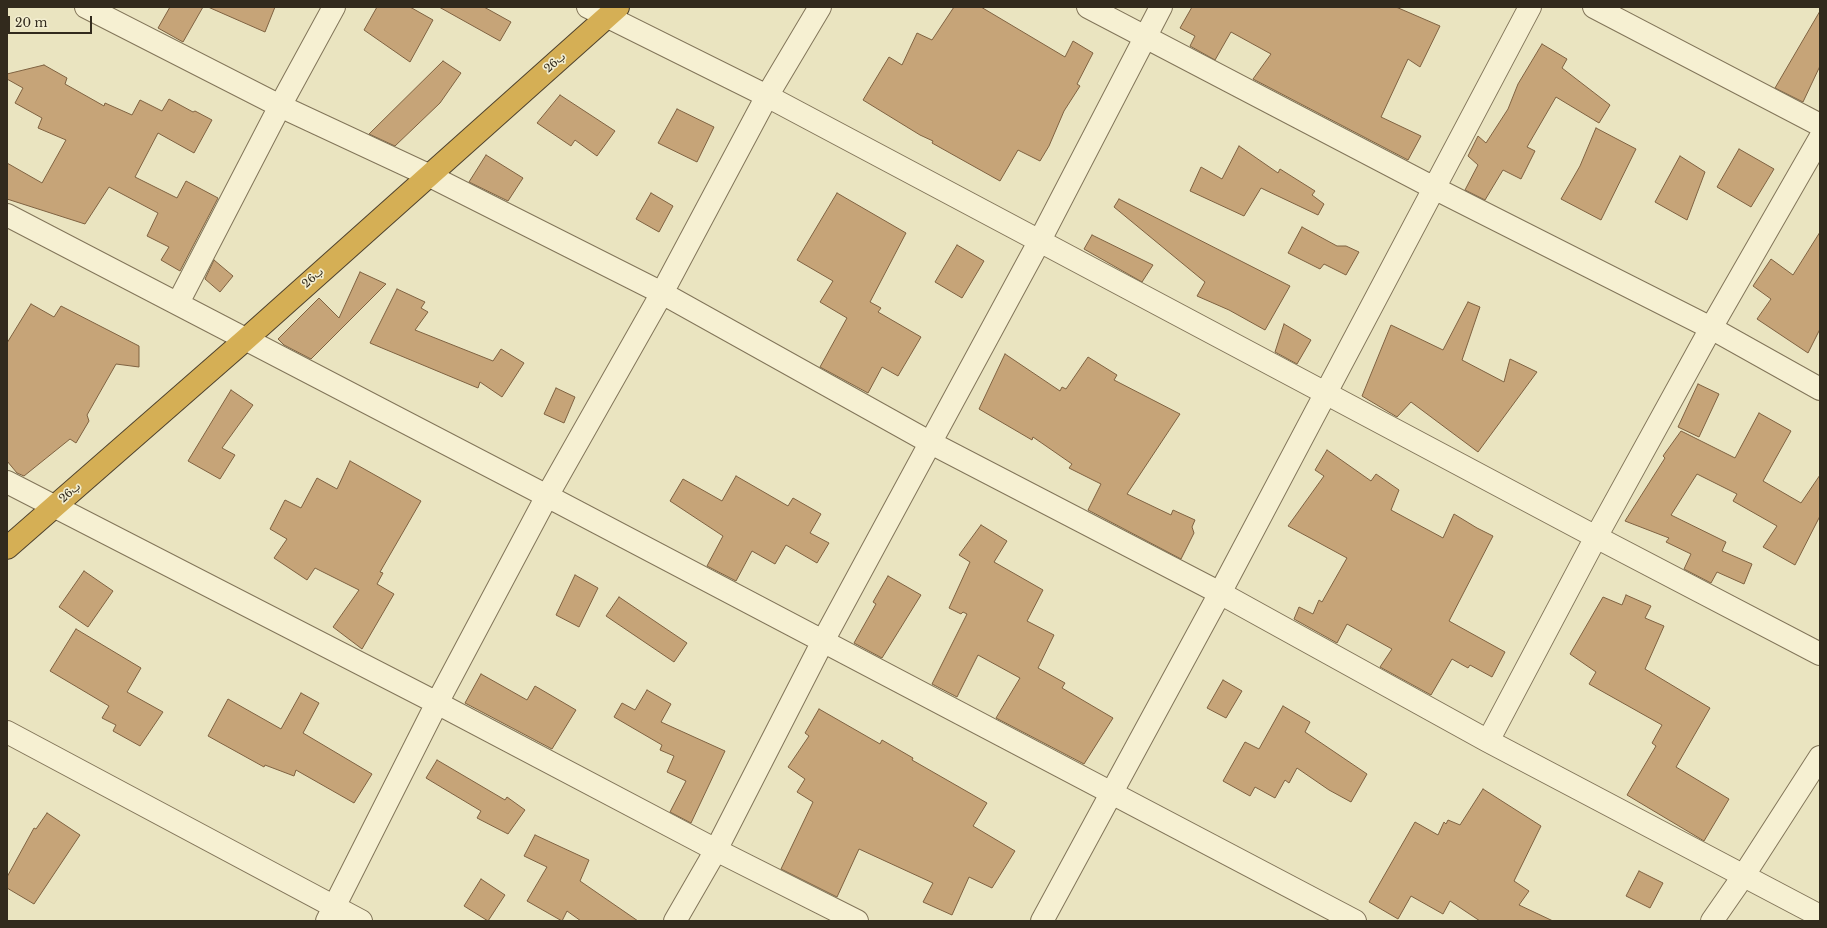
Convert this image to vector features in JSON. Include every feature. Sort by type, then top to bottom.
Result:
[{"type":"highway","name":"26ب","points":[[7,548],[245,340],[428,175],[613,12]]},
{"type":"street","points":[[86,7],[280,106],[428,175],[662,293],[931,443],[1220,594],[1488,741],[1820,916]]},
{"type":"street","points":[[178,303],[280,106],[334,7]]},
{"type":"street","points":[[588,7],[613,12],[1040,242],[1820,654]]},
{"type":"street","points":[[331,914],[437,703],[547,496],[662,293],[767,96],[820,7]]},
{"type":"street","points":[[1088,7],[1434,188],[1711,328],[1820,389]]},
{"type":"street","points":[[675,921],[716,850],[823,641],[1040,242],[1161,7]]},
{"type":"street","points":[[1042,921],[1220,594],[1530,7]]},
{"type":"street","points":[[1594,7],[1820,125]]},
{"type":"street","points":[[1488,741],[1596,537],[1711,328],[1820,138]]},
{"type":"street","points":[[7,215],[547,496],[1355,921]]},
{"type":"street","points":[[7,482],[437,703],[716,850],[857,921]]},
{"type":"street","points":[[7,732],[331,914],[361,921]]},
{"type":"street","points":[[1712,921],[1744,875],[1820,757]]},
{"type":"building","points":[[170,7],[203,7],[183,42],[158,28]]},
{"type":"building","points":[[208,7],[275,7],[265,32]]},
{"type":"building","points":[[377,7],[410,7],[433,20],[410,62],[364,30]]},
{"type":"building","points":[[439,7],[484,7],[511,22],[500,41]]},
{"type":"building","points":[[954,7],[981,7],[1065,57],[1073,41],[1093,53],[1077,84],[1080,86],[1064,111],[1049,146],[1040,161],[1018,150],[1000,181],[932,143],[933,141],[920,135],[863,100],[889,57],[902,65],[917,33],[932,40]]},
{"type":"building","points":[[1192,7],[1396,7],[1440,26],[1420,67],[1408,59],[1381,117],[1421,136],[1408,160],[1253,79],[1271,54],[1231,32],[1215,60],[1190,46],[1195,36],[1180,28]]},
{"type":"building","points":[[1820,11],[1820,66],[1803,102],[1775,88]]},
{"type":"building","points":[[1542,44],[1567,59],[1562,68],[1610,105],[1599,123],[1556,97],[1527,147],[1535,151],[1521,179],[1503,170],[1485,200],[1465,190],[1478,165],[1468,156],[1478,136],[1486,143],[1508,109],[1518,84]]},
{"type":"building","points":[[443,61],[461,73],[440,103],[395,146],[369,134]]},
{"type":"building","points":[[44,65],[67,78],[65,84],[104,106],[105,103],[132,115],[140,100],[162,111],[169,99],[212,120],[194,153],[158,133],[135,177],[177,198],[186,181],[218,198],[180,271],[161,260],[169,247],[147,236],[158,213],[109,187],[85,224],[7,199],[7,163],[42,183],[66,140],[38,128],[42,118],[15,103],[23,88],[7,79],[7,74]]},
{"type":"building","points":[[560,95],[615,131],[597,156],[575,140],[571,146],[537,123]]},
{"type":"building","points":[[677,109],[714,127],[697,162],[658,143]]},
{"type":"building","points":[[1596,128],[1636,149],[1601,220],[1561,199],[1580,166]]},
{"type":"building","points":[[1239,146],[1278,173],[1280,169],[1315,191],[1312,195],[1324,204],[1318,215],[1261,188],[1244,216],[1190,191],[1201,167],[1222,179]]},
{"type":"building","points":[[1739,149],[1774,169],[1751,207],[1717,187]]},
{"type":"building","points":[[486,155],[523,178],[508,201],[469,182]]},
{"type":"building","points":[[1680,156],[1705,172],[1687,220],[1655,202]]},
{"type":"building","points":[[651,193],[673,206],[659,232],[636,219]]},
{"type":"building","points":[[837,193],[906,233],[870,302],[881,308],[878,312],[921,337],[898,376],[882,367],[868,393],[820,367],[847,318],[820,302],[833,281],[797,260]]},
{"type":"building","points":[[1119,199],[1290,286],[1265,330],[1229,310],[1197,296],[1205,282],[1114,207]]},
{"type":"building","points":[[1302,227],[1337,246],[1346,246],[1359,252],[1346,275],[1324,264],[1320,269],[1288,253]]},
{"type":"building","points":[[1820,232],[1820,329],[1808,353],[1757,319],[1771,299],[1753,286],[1771,259],[1793,275]]},
{"type":"building","points":[[1092,235],[1153,265],[1142,282],[1084,249]]},
{"type":"building","points":[[957,245],[984,261],[962,298],[935,282]]},
{"type":"building","points":[[214,260],[233,276],[220,292],[205,279]]},
{"type":"building","points":[[360,272],[386,284],[311,359],[284,345],[278,339],[319,298],[339,318]]},
{"type":"building","points":[[397,289],[425,302],[421,308],[428,312],[415,330],[493,361],[501,349],[524,363],[502,397],[480,382],[478,388],[370,343]]},
{"type":"building","points":[[1468,302],[1480,307],[1462,360],[1504,382],[1510,359],[1537,372],[1478,452],[1411,402],[1397,417],[1362,396],[1391,325],[1443,350]]},
{"type":"building","points":[[31,304],[54,317],[61,306],[139,346],[139,367],[116,364],[87,415],[89,421],[76,443],[70,439],[24,476],[17,473],[7,461],[7,343]]},
{"type":"building","points":[[1284,324],[1311,340],[1297,364],[1275,352]]},
{"type":"building","points":[[1005,354],[1060,391],[1062,387],[1066,389],[1088,357],[1117,375],[1114,380],[1180,414],[1127,494],[1171,515],[1173,510],[1195,520],[1192,527],[1194,533],[1181,559],[1088,510],[1101,484],[1069,468],[1072,464],[1033,437],[1032,440],[979,409]]},
{"type":"building","points":[[1698,384],[1719,394],[1699,437],[1678,427]]},
{"type":"building","points":[[556,388],[575,397],[564,423],[544,414]]},
{"type":"building","points":[[231,390],[253,405],[222,448],[235,455],[220,479],[188,461]]},
{"type":"building","points":[[1759,413],[1791,431],[1763,481],[1801,503],[1820,475],[1820,516],[1795,565],[1763,547],[1777,526],[1733,501],[1737,494],[1697,474],[1671,515],[1726,542],[1722,551],[1752,564],[1744,584],[1717,572],[1711,583],[1684,569],[1691,554],[1666,542],[1669,538],[1625,521],[1665,458],[1663,456],[1681,431],[1735,458]]},
{"type":"building","points":[[1327,450],[1371,481],[1376,474],[1399,490],[1391,510],[1443,538],[1454,514],[1493,536],[1449,621],[1505,652],[1492,677],[1470,665],[1468,668],[1452,659],[1431,695],[1380,667],[1392,649],[1347,624],[1337,643],[1294,619],[1299,607],[1313,614],[1319,600],[1322,602],[1347,558],[1288,526],[1324,476],[1315,470]]},
{"type":"building","points":[[350,461],[421,501],[380,572],[383,573],[377,584],[394,594],[362,649],[333,627],[359,590],[315,568],[307,580],[274,558],[287,539],[270,529],[285,500],[301,508],[317,478],[337,489]]},
{"type":"building","points":[[736,476],[788,506],[793,498],[821,514],[810,533],[829,543],[817,563],[786,545],[775,564],[752,551],[736,581],[707,566],[723,536],[670,501],[683,479],[722,501]]},
{"type":"building","points":[[981,525],[1007,541],[994,562],[1043,590],[1027,621],[1054,635],[1038,668],[1065,683],[1062,688],[1113,718],[1084,764],[996,718],[1020,678],[978,655],[957,697],[932,684],[967,614],[963,612],[961,614],[949,608],[970,562],[959,555]]},
{"type":"building","points":[[84,571],[113,591],[88,627],[59,607]]},
{"type":"building","points":[[575,575],[598,588],[579,627],[556,615]]},
{"type":"building","points":[[888,576],[921,595],[882,658],[854,643],[876,604],[873,602]]},
{"type":"building","points":[[1626,595],[1651,606],[1645,618],[1664,626],[1645,669],[1710,708],[1676,767],[1729,799],[1704,841],[1627,795],[1656,746],[1652,743],[1662,725],[1589,684],[1596,672],[1570,654],[1603,597],[1622,605]]},
{"type":"building","points":[[619,597],[687,643],[674,662],[606,616]]},
{"type":"building","points":[[76,629],[141,668],[127,692],[163,712],[140,746],[113,731],[116,725],[102,718],[109,706],[50,671]]},
{"type":"building","points":[[481,674],[527,700],[535,686],[576,710],[552,749],[465,703]]},
{"type":"building","points":[[1223,680],[1242,691],[1226,718],[1207,708]]},
{"type":"building","points":[[647,690],[671,704],[661,722],[725,751],[691,823],[670,812],[686,781],[667,772],[674,756],[660,750],[662,745],[614,717],[622,703],[635,710]]},
{"type":"building","points":[[301,693],[319,703],[303,733],[372,774],[354,803],[296,770],[294,776],[265,765],[264,767],[208,736],[228,699],[281,729]]},
{"type":"building","points":[[1283,706],[1310,722],[1305,732],[1367,774],[1351,802],[1329,790],[1297,768],[1289,783],[1285,780],[1275,798],[1255,787],[1250,796],[1223,781],[1245,742],[1259,749]]},
{"type":"building","points":[[819,709],[880,744],[882,740],[913,758],[912,760],[987,803],[973,826],[1015,851],[992,888],[969,877],[952,915],[923,902],[933,883],[859,849],[837,897],[781,869],[813,802],[797,792],[805,779],[788,767],[809,736],[805,733]]},
{"type":"building","points":[[437,760],[505,800],[507,797],[525,810],[508,834],[477,818],[481,811],[426,778]]},
{"type":"building","points":[[1483,789],[1541,826],[1514,881],[1529,891],[1519,905],[1553,921],[1480,921],[1450,901],[1443,914],[1411,896],[1398,919],[1369,902],[1415,822],[1438,835],[1444,822],[1446,824],[1448,820],[1460,825]]},
{"type":"building","points":[[47,813],[80,835],[34,904],[7,888],[7,877],[34,828],[36,829]]},
{"type":"building","points":[[535,835],[589,860],[580,881],[638,921],[581,921],[567,911],[562,921],[527,901],[547,867],[524,856]]},
{"type":"building","points":[[1639,871],[1663,883],[1650,908],[1626,896]]},
{"type":"building","points":[[481,879],[505,895],[488,921],[464,906]]}]
